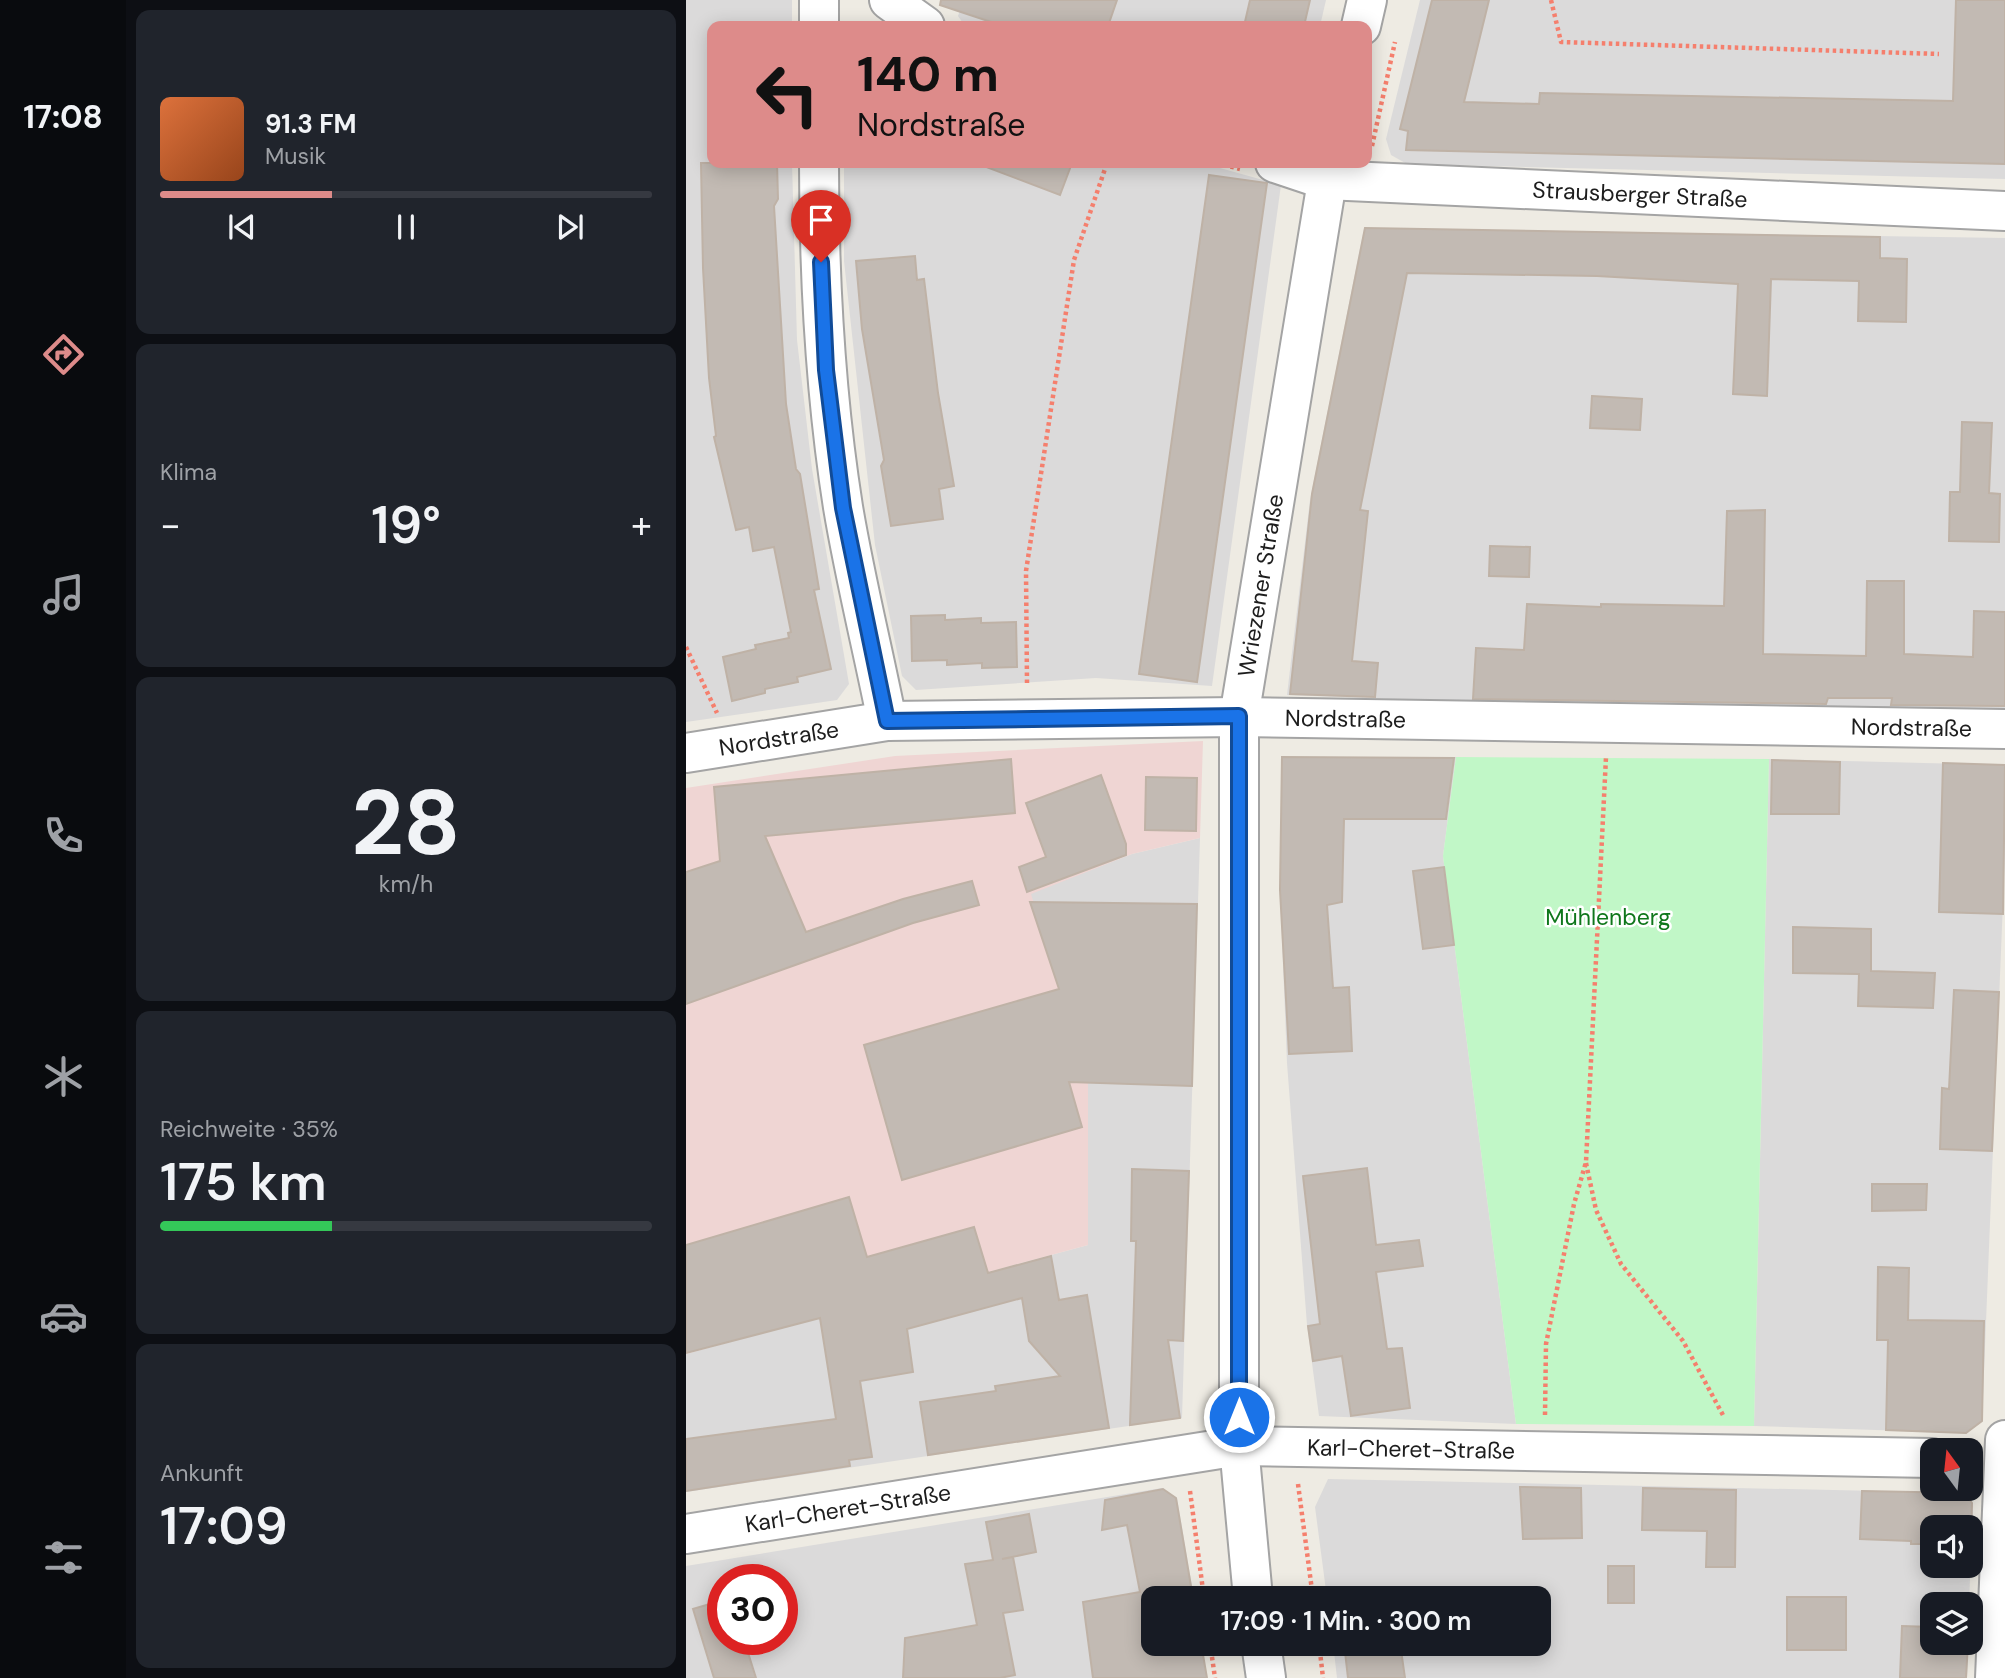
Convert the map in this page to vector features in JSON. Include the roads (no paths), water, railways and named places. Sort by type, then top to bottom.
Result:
[{"type":"street","points":[[819,0],[819,21]]},
{"type":"street","points":[[1367,0],[1379,33]]},
{"type":"street","points":[[819,168],[819,237],[826,370],[843,508],[887,721]]},
{"type":"street","name":"Strausberger Straße","points":[[1304,168],[1363,182],[2005,211]]},
{"type":"street","name":"Wriezener Straße","points":[[1252,1586],[1239,1446],[1239,716],[1328,172]]},
{"type":"street","name":"Nordstraße","points":[[686,753],[887,721],[1239,716],[2005,729]]},
{"type":"street","name":"Karl-Cheret-Straße","points":[[686,1534],[1239,1446],[1920,1458]]},
{"type":"street","points":[[1993,1453],[1995,1678]]},
{"type":"street","points":[[1263,1656],[1266,1678]]},
{"type":"park label","name":"Mühlenberg","points":[[1608,917]]}]
